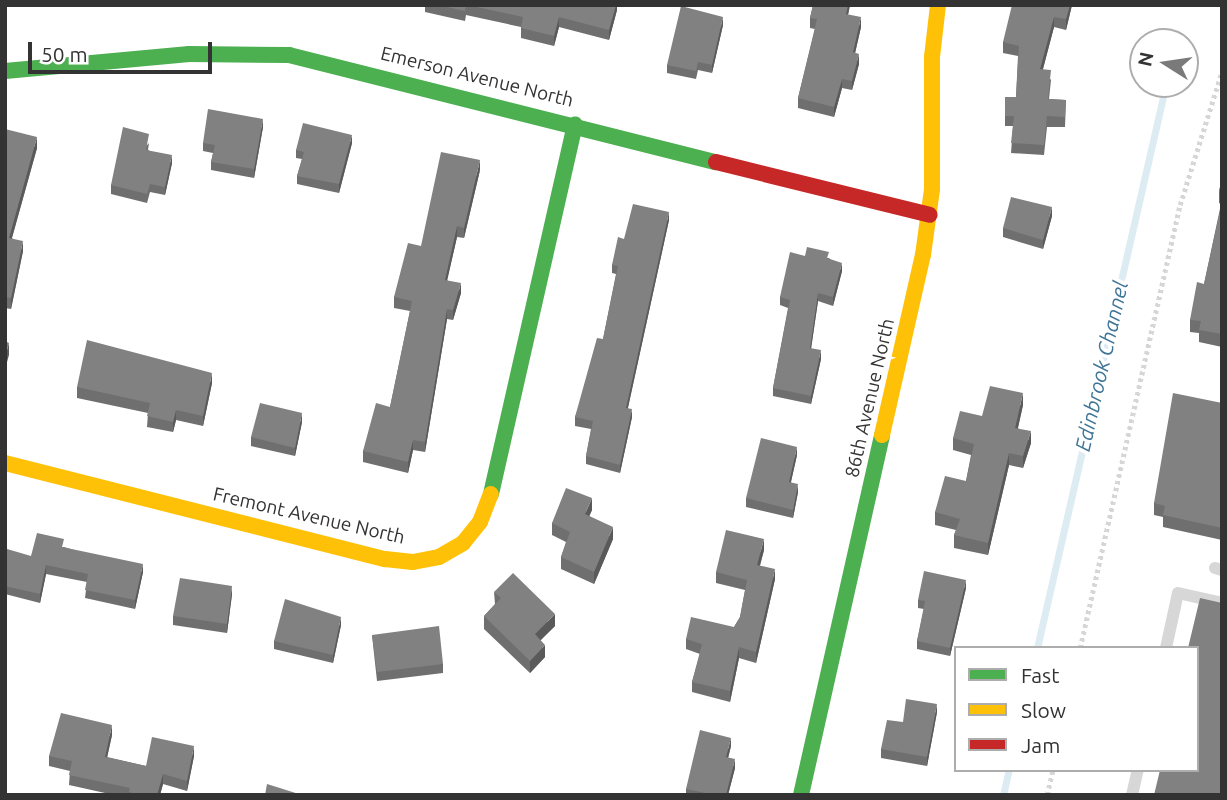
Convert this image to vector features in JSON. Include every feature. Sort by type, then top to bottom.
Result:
[{"type":"street","name":"86th Avenue North","points":[[802,795],[930,215],[932,57],[938,5]]},
{"type":"street","name":"Emerson Avenue North","points":[[5,71],[188,54],[289,55],[575,124],[930,215]]},
{"type":"street","name":"Fremont Avenue North","points":[[5,463],[385,559],[413,562],[439,556],[463,544],[480,522],[491,495],[575,124]]},
{"type":"lane","points":[[1166,646],[1178,593],[1222,603]]},
{"type":"lane","points":[[1132,795],[1138,772]]},
{"type":"path","points":[[1080,646],[1180,205],[1222,71]]},
{"type":"path","points":[[1047,795],[1053,772]]},
{"type":"building","points":[[438,5],[466,5],[465,11]]},
{"type":"building","points":[[468,5],[616,5],[609,30],[559,17],[554,36],[521,28],[523,17]]},
{"type":"building","points":[[813,5],[848,5],[846,14],[861,17],[853,52],[859,54],[852,81],[842,79],[834,107],[798,98],[817,19],[810,18]]},
{"type":"building","points":[[1012,5],[1070,5],[1066,19],[1054,17],[1040,69],[1051,70],[1048,99],[1066,100],[1065,117],[1047,116],[1044,145],[1011,143],[1014,116],[1005,116],[1005,97],[1016,97],[1019,46],[1003,42]]},
{"type":"building","points":[[681,6],[723,17],[712,65],[698,62],[696,71],[667,65]]},
{"type":"building","points":[[208,109],[263,119],[254,169],[211,162],[215,145],[203,143]]},
{"type":"building","points":[[303,123],[352,135],[339,184],[297,176],[304,152],[296,150]]},
{"type":"building","points":[[123,127],[149,134],[146,150],[172,155],[165,187],[150,184],[147,194],[111,185]]},
{"type":"building","points":[[5,129],[37,137],[9,238],[23,241],[11,298],[5,297]]},
{"type":"building","points":[[441,152],[480,160],[464,228],[457,226],[445,280],[461,283],[453,310],[447,309],[425,442],[413,440],[408,462],[363,451],[376,403],[390,407],[412,301],[394,297],[408,243],[421,246]]},
{"type":"building","points":[[1011,197],[1052,207],[1043,240],[1003,228]]},
{"type":"building","points":[[1222,202],[1222,334],[1199,330],[1201,321],[1190,320],[1197,282],[1204,284]]},
{"type":"building","points":[[633,204],[669,212],[626,408],[632,409],[620,465],[586,456],[593,421],[575,417],[597,338],[603,339],[618,266],[612,265],[618,237],[624,239]]},
{"type":"building","points":[[807,247],[829,252],[827,258],[842,263],[833,297],[818,293],[810,348],[821,350],[811,396],[773,388],[790,300],[780,297],[790,252],[805,256]]},
{"type":"building","points":[[87,340],[212,373],[203,416],[176,410],[173,422],[147,416],[150,403],[77,387]]},
{"type":"building","points":[[5,341],[9,343],[5,357]]},
{"type":"building","points":[[990,386],[1023,393],[1015,428],[1031,431],[1023,456],[1009,453],[988,543],[954,535],[960,519],[935,512],[945,476],[966,481],[974,444],[953,438],[960,411],[982,416]]},
{"type":"building","points":[[1173,393],[1222,403],[1222,528],[1163,515],[1165,506],[1154,503]]},
{"type":"building","points":[[260,403],[302,413],[295,448],[251,437]]},
{"type":"building","points":[[761,438],[797,447],[789,482],[798,484],[793,510],[746,498]]},
{"type":"building","points":[[566,488],[592,498],[585,514],[613,527],[594,572],[561,557],[570,532],[552,523]]},
{"type":"building","points":[[726,530],[764,539],[757,565],[775,569],[756,652],[739,647],[730,691],[692,682],[702,644],[686,639],[691,617],[734,627],[740,617],[747,580],[716,572]]},
{"type":"building","points":[[37,533],[64,539],[62,547],[143,564],[135,600],[85,590],[88,574],[46,565],[40,594],[5,586],[7,549],[31,556]]},
{"type":"building","points":[[924,571],[966,580],[950,648],[917,641],[925,601],[918,600]]},
{"type":"building","points":[[513,573],[555,614],[535,634],[545,645],[530,661],[484,616],[501,598],[494,592]]},
{"type":"building","points":[[180,578],[232,586],[227,624],[173,616]]},
{"type":"building","points":[[1200,598],[1222,603],[1222,795],[1154,795],[1160,772],[1199,772],[1199,646],[1188,646]]},
{"type":"building","points":[[285,599],[341,617],[333,655],[274,641]]},
{"type":"building","points":[[439,626],[443,664],[377,672],[372,635]]},
{"type":"building","points":[[906,699],[937,704],[927,757],[881,749],[887,720],[903,722]]},
{"type":"building","points":[[61,713],[112,725],[105,757],[146,766],[152,737],[194,746],[187,781],[163,774],[157,795],[140,795],[129,792],[130,788],[69,775],[72,761],[49,756]]},
{"type":"building","points":[[700,730],[731,738],[726,757],[735,759],[726,795],[686,789]]},
{"type":"building","points":[[267,784],[302,795],[265,795]]},
{"type":"waterway","name":"Edinbrook Channel","points":[[1037,646],[1163,98]]},
{"type":"waterway","name":"Edinbrook Channel","points":[[1003,795],[1009,772]]},
{"type":"traffic: fast","points":[[5,71],[189,54],[289,55],[716,162]]},
{"type":"traffic: fast","points":[[491,494],[575,124]]},
{"type":"traffic: fast","points":[[801,795],[882,435]]},
{"type":"traffic: slow","points":[[882,435],[923,255],[932,189],[932,57],[938,5]]},
{"type":"traffic: slow","points":[[5,463],[385,559],[413,562],[439,557],[463,543],[480,522],[491,494]]},
{"type":"traffic: jam","points":[[716,162],[930,215]]}]
